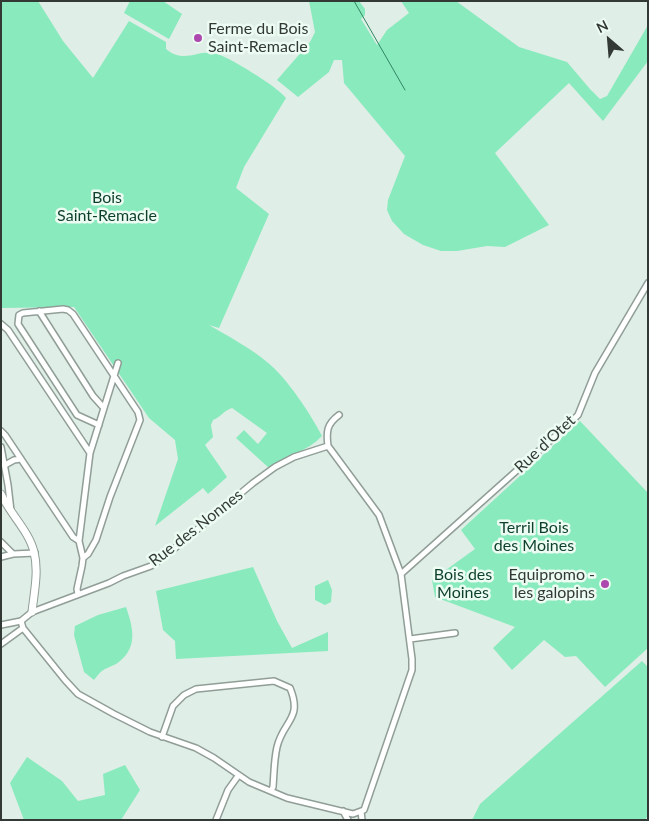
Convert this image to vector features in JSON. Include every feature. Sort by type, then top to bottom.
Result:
[{"type":"street","name":"Rue d'Otet","points":[[401,574],[572,422],[578,414],[595,372],[648,283]]},
{"type":"street","points":[[83,558],[88,554],[96,540],[140,420],[138,412],[74,314],[63,309],[22,313],[19,315],[18,324],[77,415],[99,425]]},
{"type":"street","points":[[39,311],[92,396],[103,407]]},
{"type":"street","points":[[1,324],[8,330],[90,453]]},
{"type":"street","points":[[78,594],[77,589],[83,558],[79,541],[90,453],[118,363]]},
{"type":"street","points":[[1,625],[21,621],[23,628],[78,694],[137,726],[204,752],[238,776],[287,798],[353,814],[364,810],[412,670],[412,659],[401,574],[379,515],[328,446],[326,436],[329,424],[339,416]]},
{"type":"street","points":[[1,431],[6,435],[73,537],[79,541]]},
{"type":"street","name":"Rue des Nonnes","points":[[21,621],[32,612],[151,566],[275,467],[294,457],[328,446]]},
{"type":"street","points":[[1,448],[11,513]]},
{"type":"street","points":[[5,465],[14,460],[21,459]]},
{"type":"street","points":[[1,489],[8,485]]},
{"type":"street","points":[[1,494],[11,513],[29,539],[35,553],[36,574],[32,612]]},
{"type":"street","points":[[1,542],[13,554]]},
{"type":"street","points":[[1,557],[13,554],[35,553]]},
{"type":"street","points":[[1,644],[23,628]]},
{"type":"street","points":[[410,639],[455,633]]},
{"type":"street","points":[[162,737],[173,706],[184,694],[196,689],[274,681],[290,688],[295,699],[296,710],[276,748],[273,787],[270,791]]},
{"type":"street","points":[[216,820],[228,790],[238,776]]},
{"type":"street","points":[[343,811],[348,820]]},
{"type":"street","points":[[361,811],[362,820]]},
{"type":"green space","name":"Bois Saint-Remacle","points":[[1,1],[38,1],[63,41],[93,78],[129,21],[166,42],[166,49],[179,56],[208,53],[220,55],[263,79],[286,98],[244,167],[236,188],[269,214],[219,328],[209,325],[239,342],[275,369],[298,396],[322,436],[304,450],[269,468],[236,438],[244,430],[258,444],[267,433],[232,408],[229,409],[213,420],[211,425],[213,437],[205,445],[227,477],[208,494],[203,488],[155,526],[178,459],[175,440],[149,418],[74,307],[1,308]]},
{"type":"green space","points":[[130,1],[163,1],[182,14],[169,39],[124,13]]},
{"type":"green space","points":[[309,1],[359,1],[365,9],[365,15],[361,19],[377,45],[387,30],[409,13],[401,1],[456,1],[519,47],[567,62],[600,99],[607,96],[648,25],[648,61],[603,121],[569,83],[495,153],[549,225],[505,247],[487,246],[457,251],[441,251],[423,245],[404,234],[392,221],[387,210],[388,200],[405,156],[344,83],[342,60],[334,60],[329,72],[298,97],[277,80],[310,42],[315,32]]},
{"type":"green space","points":[[580,421],[648,493],[648,648],[605,687],[576,656],[565,657],[544,640],[512,670],[493,648],[515,627],[435,597],[432,580],[475,549],[461,530]]},
{"type":"green space","points":[[253,567],[277,621],[292,648],[328,632],[328,651],[176,659],[175,641],[163,630],[156,591]]},
{"type":"green space","points":[[328,580],[332,590],[331,602],[325,605],[315,600],[315,586]]},
{"type":"green space","points":[[126,607],[132,631],[131,645],[128,652],[116,664],[104,670],[94,680],[84,672],[74,635],[75,626],[98,615]]},
{"type":"green space","points":[[642,661],[648,667],[647,817],[645,820],[472,820],[480,804]]},
{"type":"green space","points":[[27,757],[62,781],[78,801],[105,795],[103,774],[125,765],[140,790],[121,820],[24,820],[10,783]]},
{"type":"waterway","points":[[354,1],[405,90]]},
{"type":"place","name":"Ferme du Bois Saint-Remacle","points":[[198,38]]},
{"type":"place","name":"Equipromo - les galopins","points":[[605,584]]},
{"type":"park label","name":"Terril Bois des Moines","points":[[534,537]]},
{"type":"park label","name":"Bois des Moines","points":[[463,584]]}]
